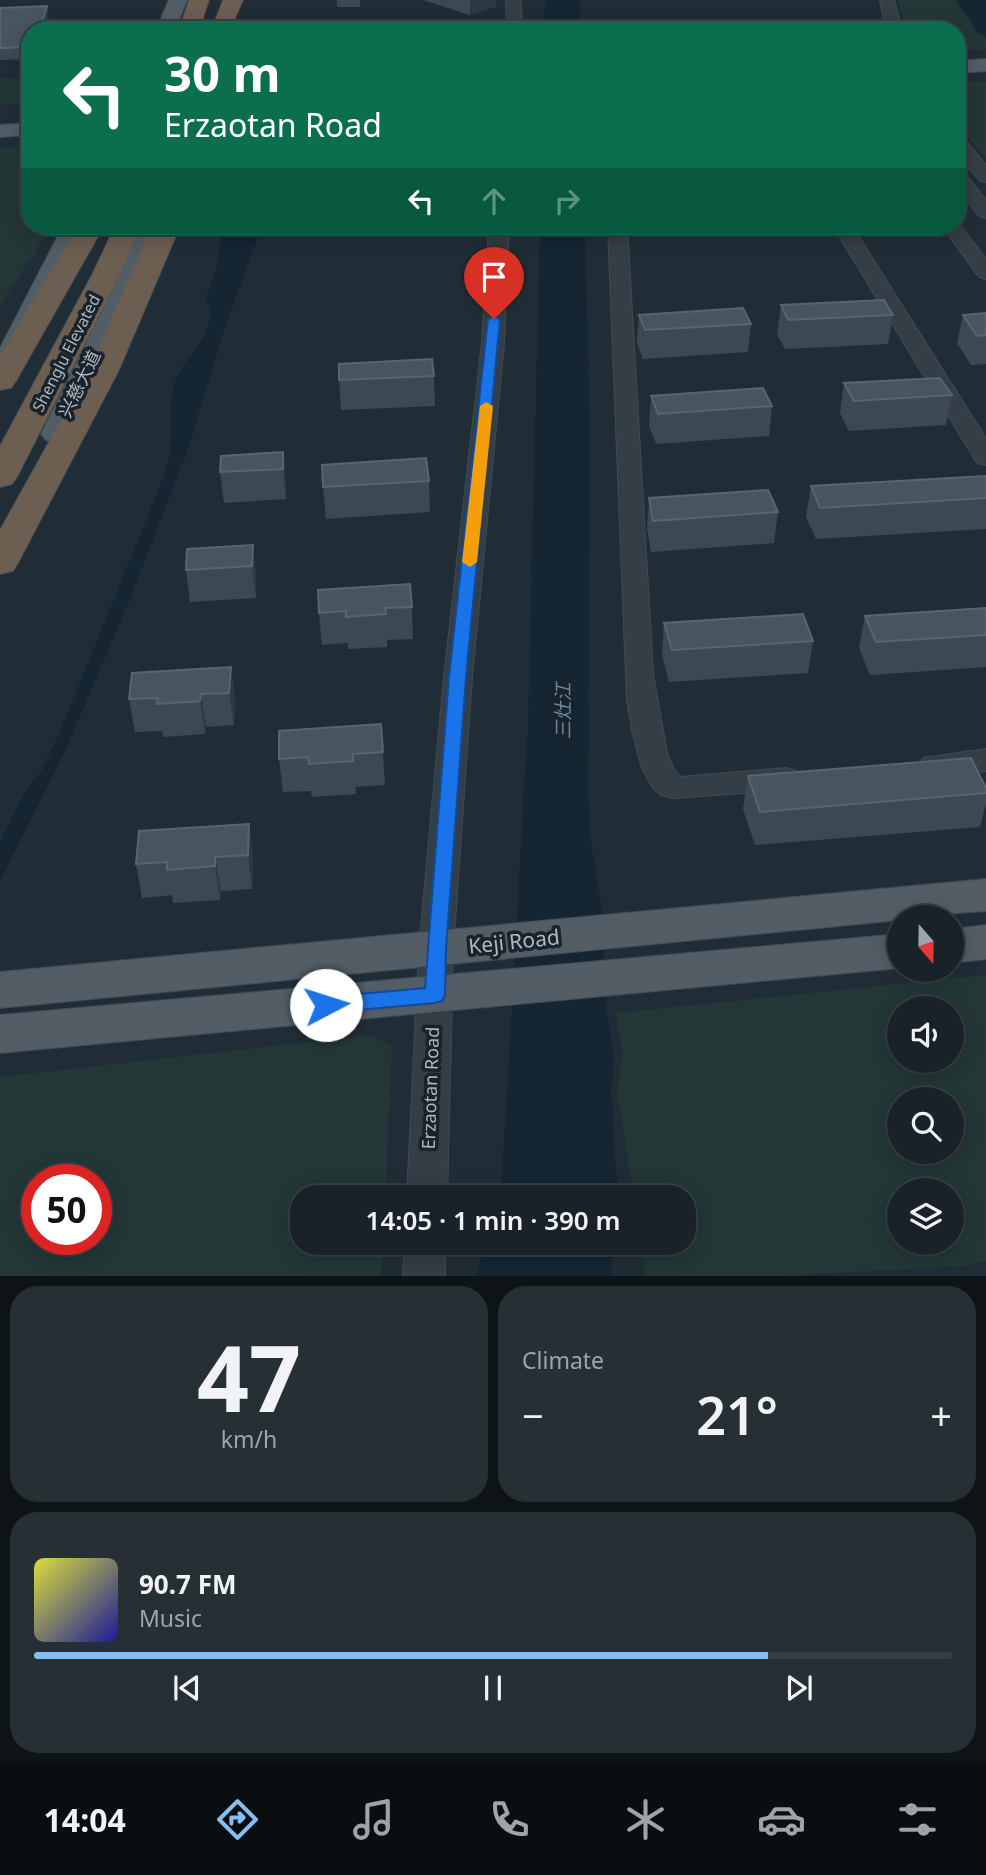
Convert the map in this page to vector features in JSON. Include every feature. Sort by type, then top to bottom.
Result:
[{"type":"highway","points":[[192,21],[199,0]]},
{"type":"highway","points":[[206,21],[213,0]]},
{"type":"highway","points":[[225,21],[232,0]]},
{"type":"highway","points":[[0,382],[86,235]]},
{"type":"highway","name":"Shenglu Elevated","points":[[0,435],[87,272],[90,235]]},
{"type":"highway","name":"Shenglu Elevated","points":[[0,477],[107,273],[124,235]]},
{"type":"highway","points":[[0,563],[104,370],[158,235]]},
{"type":"main road","points":[[169,21],[176,2]]},
{"type":"main road","points":[[966,59],[986,58]]},
{"type":"main road","points":[[966,66],[986,65]]},
{"type":"main road","points":[[0,121],[21,120]]},
{"type":"main road","points":[[0,131],[21,130]]},
{"type":"main road","points":[[0,375],[86,235]]},
{"type":"main road","name":"兴慈大道","points":[[0,540],[66,414],[134,274],[157,235]]},
{"type":"main road","name":"Keji Road","points":[[0,990],[986,895]]},
{"type":"main road","points":[[964,945],[986,942]]},
{"type":"main road","points":[[0,1034],[887,952]]},
{"type":"street","points":[[513,0],[514,21]]},
{"type":"street","points":[[887,0],[892,21]]},
{"type":"street","points":[[966,153],[986,177]]},
{"type":"street","points":[[966,186],[986,212]]},
{"type":"street","name":"Erzaotan Road","points":[[427,1185],[436,950],[458,677],[493,343],[499,235]]},
{"type":"street","points":[[617,235],[644,728],[663,778],[672,787],[807,777]]},
{"type":"street","points":[[848,235],[986,458]]},
{"type":"street","points":[[959,235],[986,273]]},
{"type":"street","points":[[904,768],[986,760]]},
{"type":"street","points":[[424,1276],[425,1255]]},
{"type":"green space","points":[[898,0],[955,0],[975,30],[986,38],[986,49],[966,50],[966,21],[904,21]]},
{"type":"green space","points":[[21,78],[21,104],[0,105],[0,79]]},
{"type":"green space","points":[[986,81],[986,158],[966,135],[966,82]]},
{"type":"green space","points":[[21,147],[21,235],[46,235],[0,305],[0,148]]},
{"type":"green space","points":[[986,975],[986,1261],[963,1266],[784,1276],[646,1276],[642,1255],[696,1255],[696,1185],[632,1185],[617,1090],[623,1052],[616,1013],[918,982],[964,982],[964,977]]},
{"type":"green space","points":[[371,1035],[392,1045],[386,1185],[290,1185],[290,1255],[382,1255],[381,1276],[0,1276],[0,1077]]},
{"type":"water","points":[[545,0],[579,0],[582,21],[544,21]]},
{"type":"water","points":[[957,0],[986,0],[986,37],[978,31]]},
{"type":"water","points":[[222,235],[259,235],[225,327],[187,452],[129,601],[70,740],[0,881],[0,842],[25,791],[42,770],[57,739],[168,463],[173,388],[180,371],[206,332],[210,310],[206,298],[216,270]]},
{"type":"water","name":"三灶江","points":[[540,235],[585,235],[590,435],[588,786],[591,843],[600,897],[607,1012],[614,1057],[611,1089],[618,1185],[502,1185],[528,723]]},
{"type":"water","points":[[481,1255],[623,1255],[612,1258],[611,1276],[477,1276]]},
{"type":"building","points":[[47,6],[43,21],[21,21],[21,47],[0,48],[0,8]]},
{"type":"building","points":[[884,300],[893,315],[788,320],[781,305]]},
{"type":"building","points":[[743,308],[751,324],[645,330],[639,315]]},
{"type":"building","points":[[986,313],[986,335],[977,336],[963,315]]},
{"type":"building","points":[[432,359],[434,376],[339,380],[339,364]]},
{"type":"building","points":[[940,378],[952,395],[854,401],[844,383]]},
{"type":"building","points":[[763,388],[772,406],[658,414],[651,396]]},
{"type":"building","points":[[283,452],[283,469],[220,472],[221,456]]},
{"type":"building","points":[[426,458],[429,481],[323,487],[322,465]]},
{"type":"building","points":[[986,476],[986,498],[820,508],[811,486]]},
{"type":"building","points":[[768,490],[778,512],[653,521],[649,498]]},
{"type":"building","points":[[253,545],[252,566],[186,570],[187,549]]},
{"type":"building","points":[[410,584],[412,607],[385,608],[386,614],[346,617],[346,611],[319,613],[318,590]]},
{"type":"building","points":[[986,608],[986,635],[876,642],[865,616]]},
{"type":"building","points":[[803,614],[813,641],[672,650],[664,623]]},
{"type":"building","points":[[231,667],[229,693],[201,694],[200,701],[157,704],[158,698],[129,699],[132,673]]},
{"type":"building","points":[[381,724],[383,752],[353,754],[353,761],[309,764],[308,757],[279,759],[279,731]]},
{"type":"building","points":[[971,758],[986,793],[760,812],[748,776]]},
{"type":"building","points":[[249,824],[248,855],[215,857],[215,866],[167,870],[167,862],[136,864],[139,831]]},
{"type":"slow traffic","points":[[470,562],[486,406]]},
{"type":"route","points":[[326,1005],[435,995],[436,950],[458,677],[494,319]]}]
